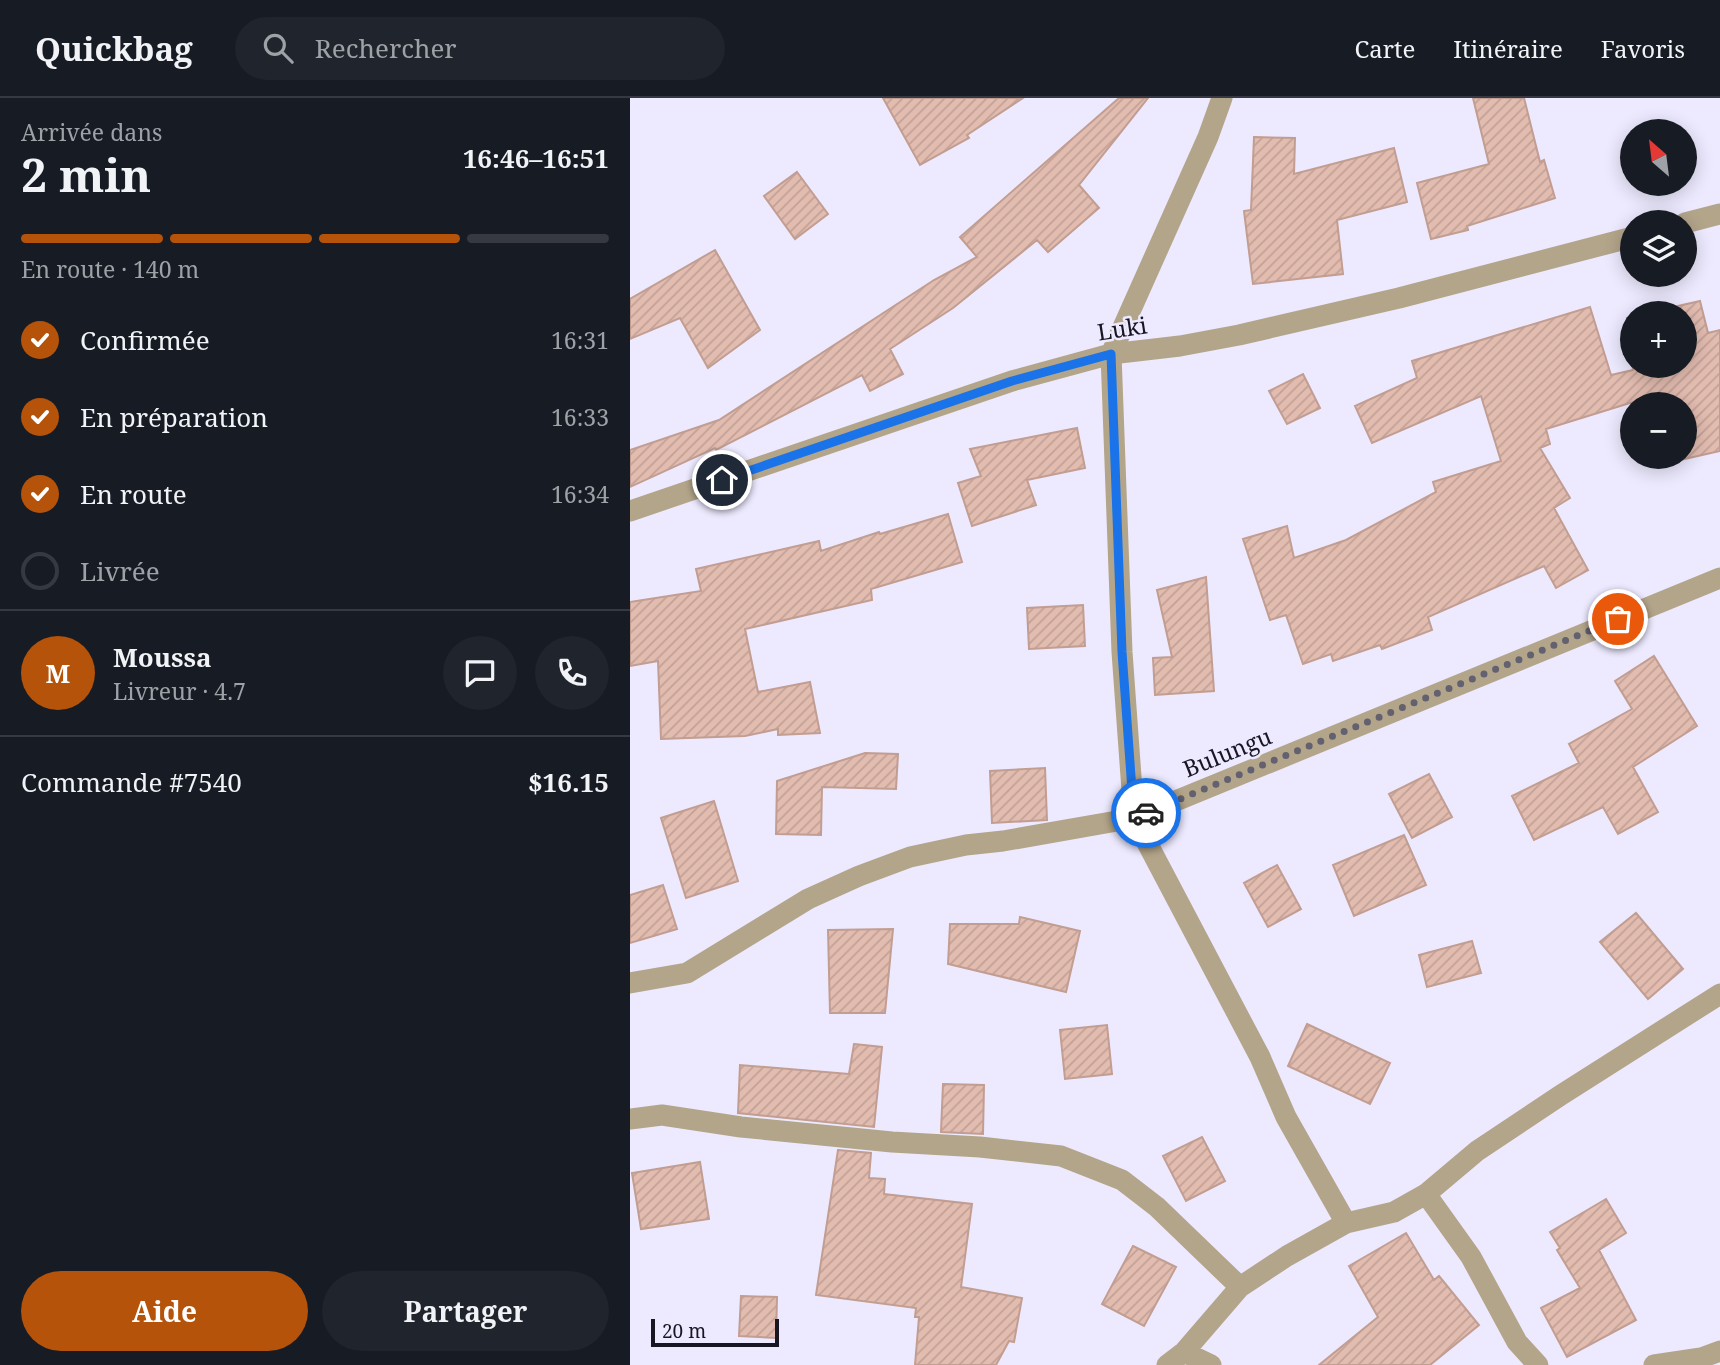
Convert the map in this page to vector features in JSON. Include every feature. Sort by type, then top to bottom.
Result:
[{"type":"street","points":[[1222,98],[1208,138],[1111,354],[1122,652],[1134,818],[1260,1057],[1286,1117],[1346,1223]]},
{"type":"street","points":[[1697,220],[1720,214]]},
{"type":"street","name":"Luki","points":[[630,511],[1012,381],[1111,354],[1180,346],[1252,332],[1399,298],[1620,240]]},
{"type":"street","name":"Bulungu","points":[[630,983],[687,973],[808,900],[859,876],[910,857],[966,845],[1134,818],[1720,578]]},
{"type":"street","points":[[1167,1365],[1184,1352],[1240,1287],[1287,1256],[1346,1223],[1394,1212],[1426,1194],[1488,1144],[1720,994]]},
{"type":"street","points":[[630,1119],[662,1115],[741,1127],[1061,1156],[1122,1180],[1157,1207],[1240,1287]]},
{"type":"street","points":[[1426,1194],[1471,1257],[1517,1342],[1538,1365]]},
{"type":"street","points":[[1184,1352],[1211,1365]]},
{"type":"street","points":[[1654,1365],[1708,1358]]},
{"type":"building","points":[[883,98],[1023,98],[967,135],[969,138],[920,165]]},
{"type":"building","points":[[1119,98],[1148,98],[1079,185],[1099,208],[1048,252],[1037,240],[953,308],[890,349],[903,374],[870,391],[862,375],[716,450],[715,448],[630,487],[630,450],[719,420],[934,280],[977,257],[960,237]]},
{"type":"building","points":[[1473,98],[1524,98],[1540,162],[1544,160],[1555,198],[1467,226],[1468,230],[1431,239],[1417,183],[1489,164]]},
{"type":"building","points":[[1254,137],[1295,138],[1294,174],[1394,148],[1407,202],[1337,220],[1343,274],[1253,284],[1244,211],[1251,210]]},
{"type":"building","points":[[797,172],[828,214],[795,239],[764,196]]},
{"type":"building","points":[[715,250],[760,330],[708,368],[680,318],[630,339],[630,299]]},
{"type":"building","points":[[1700,301],[1708,333],[1720,330],[1720,451],[1697,456],[1697,392],[1620,392],[1620,406],[1546,429],[1550,444],[1540,448],[1570,498],[1554,508],[1588,570],[1556,588],[1544,566],[1428,617],[1432,630],[1382,649],[1380,645],[1333,661],[1331,654],[1303,664],[1286,615],[1270,620],[1243,539],[1287,526],[1294,558],[1346,540],[1436,492],[1433,482],[1501,461],[1481,396],[1372,443],[1355,406],[1417,378],[1412,361],[1590,307],[1611,375],[1620,373],[1620,378],[1697,378],[1697,302]]},
{"type":"building","points":[[1303,374],[1320,408],[1287,424],[1269,391]]},
{"type":"building","points":[[1077,428],[1085,468],[1027,480],[1036,505],[972,526],[958,483],[981,476],[970,449]]},
{"type":"building","points":[[948,514],[962,562],[871,589],[872,600],[745,629],[758,692],[810,682],[820,733],[778,735],[778,729],[745,736],[661,739],[658,661],[630,666],[630,602],[701,591],[696,569],[819,541],[821,551]]},
{"type":"building","points":[[1206,577],[1214,691],[1155,695],[1153,658],[1172,657],[1157,590]]},
{"type":"building","points":[[1083,605],[1085,646],[1029,649],[1027,608]]},
{"type":"building","points":[[1654,656],[1697,726],[1633,767],[1658,812],[1618,834],[1603,807],[1534,840],[1512,796],[1579,763],[1569,744],[1632,709],[1615,681]]},
{"type":"building","points":[[865,753],[898,754],[896,789],[822,787],[821,835],[776,834],[777,781]]},
{"type":"building","points":[[1045,768],[1047,820],[992,823],[990,771]]},
{"type":"building","points":[[1429,774],[1452,817],[1412,838],[1389,794]]},
{"type":"building","points":[[714,801],[738,881],[686,898],[661,818]]},
{"type":"building","points":[[1404,835],[1426,885],[1354,916],[1333,865]]},
{"type":"building","points":[[1277,865],[1301,909],[1268,927],[1244,883]]},
{"type":"building","points":[[663,885],[677,929],[630,943],[630,895]]},
{"type":"building","points":[[1636,913],[1683,969],[1648,999],[1600,942]]},
{"type":"building","points":[[1020,917],[1080,931],[1066,992],[948,964],[950,924],[1019,924]]},
{"type":"building","points":[[893,929],[885,1013],[830,1013],[828,930]]},
{"type":"building","points":[[1472,941],[1481,973],[1427,987],[1419,955]]},
{"type":"building","points":[[1307,1024],[1390,1063],[1370,1104],[1288,1066]]},
{"type":"building","points":[[1107,1025],[1112,1074],[1065,1079],[1060,1030]]},
{"type":"building","points":[[854,1044],[882,1047],[874,1127],[738,1113],[740,1065],[849,1074]]},
{"type":"building","points":[[943,1084],[984,1085],[983,1134],[941,1132]]},
{"type":"building","points":[[1202,1137],[1225,1181],[1186,1201],[1163,1156]]},
{"type":"building","points":[[838,1150],[871,1153],[869,1178],[885,1179],[884,1194],[972,1204],[961,1287],[1022,1298],[1014,1342],[1009,1341],[996,1365],[915,1365],[919,1317],[915,1317],[916,1308],[816,1295]]},
{"type":"building","points":[[700,1162],[709,1219],[641,1229],[632,1173]]},
{"type":"building","points":[[1606,1199],[1626,1233],[1599,1250],[1636,1320],[1567,1357],[1541,1308],[1580,1288],[1557,1250],[1560,1248],[1550,1232]]},
{"type":"building","points":[[1406,1233],[1434,1280],[1439,1276],[1479,1325],[1430,1365],[1319,1365],[1378,1317],[1349,1266]]},
{"type":"building","points":[[1133,1246],[1176,1267],[1144,1326],[1102,1304]]},
{"type":"building","points":[[741,1296],[777,1297],[776,1338],[739,1336]]},
{"type":"way so far","points":[[1146,813],[1618,619]]},
{"type":"route","points":[[722,480],[1012,381],[1111,354],[1122,652],[1134,818],[1146,813]]}]
